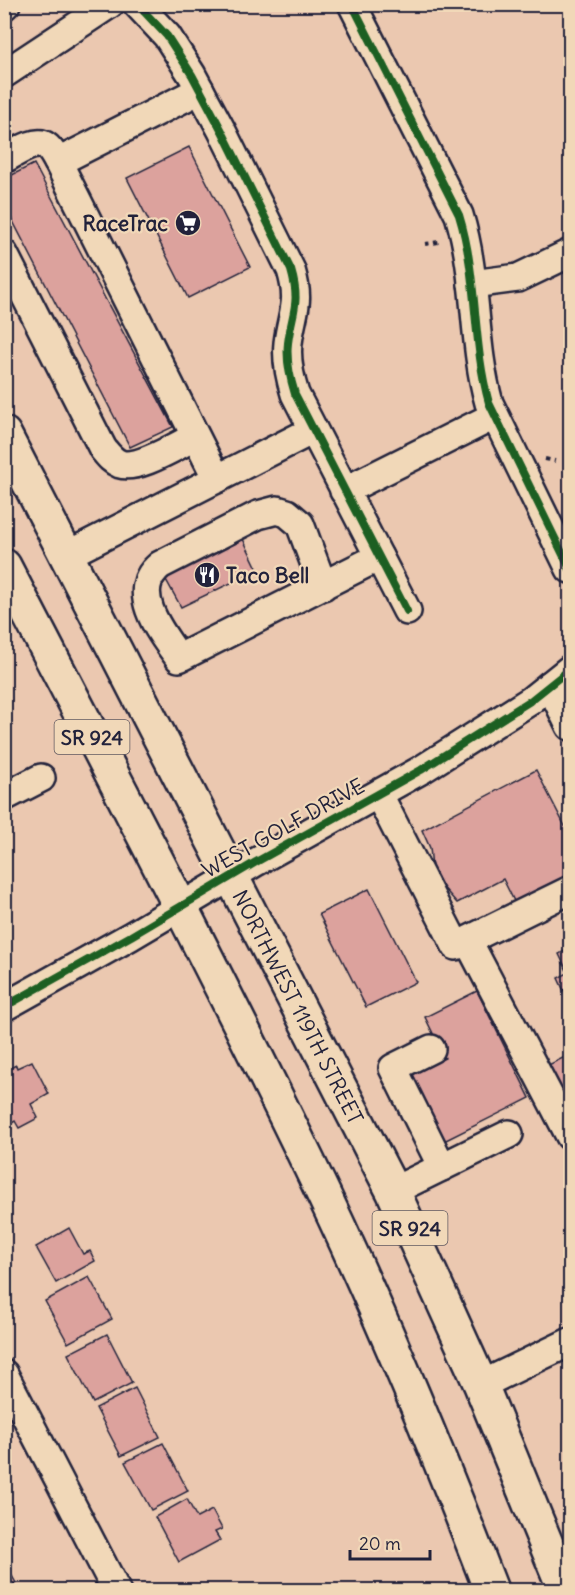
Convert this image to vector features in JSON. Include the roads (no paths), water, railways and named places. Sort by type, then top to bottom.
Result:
[{"type":"highway","name":"NORTHWEST 119TH STREET","points":[[4,434],[393,1191],[481,1385],[565,1590]]},
{"type":"highway","name":"SR 924","points":[[4,566],[180,907],[306,1158],[434,1443],[491,1590]]},
{"type":"street","points":[[4,74],[110,4]]},
{"type":"street","points":[[137,4],[171,42],[200,90],[291,270],[297,304],[288,345],[290,378],[295,394],[407,611]]},
{"type":"street","points":[[352,4],[459,215],[465,237],[485,387],[494,416],[570,569]]},
{"type":"street","points":[[58,162],[200,90]]},
{"type":"street","points":[[4,159],[34,144],[42,143],[48,147],[58,162],[217,479]]},
{"type":"street","points":[[472,284],[518,278],[570,253]]},
{"type":"street","points":[[4,254],[110,458],[118,464],[128,466],[140,464],[195,437]]},
{"type":"street","points":[[344,490],[494,416]]},
{"type":"street","points":[[67,555],[314,430]]},
{"type":"street","points":[[323,586],[304,532],[295,519],[277,510],[258,515],[160,565],[150,575],[145,592],[163,636],[179,658],[323,586],[379,557]]},
{"type":"street","name":"WEST GOLF DRIVE","points":[[4,1007],[232,876],[379,795],[471,739],[550,686],[570,669]]},
{"type":"street","points":[[550,686],[570,726]]},
{"type":"street","points":[[4,797],[41,778]]},
{"type":"street","points":[[379,795],[456,946],[570,890]]},
{"type":"street","points":[[468,941],[570,1136]]},
{"type":"street","points":[[431,1048],[393,1068],[442,1167]]},
{"type":"street","points":[[393,1191],[509,1134]]},
{"type":"street","points":[[481,1385],[570,1342]]},
{"type":"street","points":[[4,1374],[116,1590]]},
{"type":"place","name":"RaceTrac","points":[[188,223]]},
{"type":"place","name":"Taco Bell","points":[[207,575]]}]
